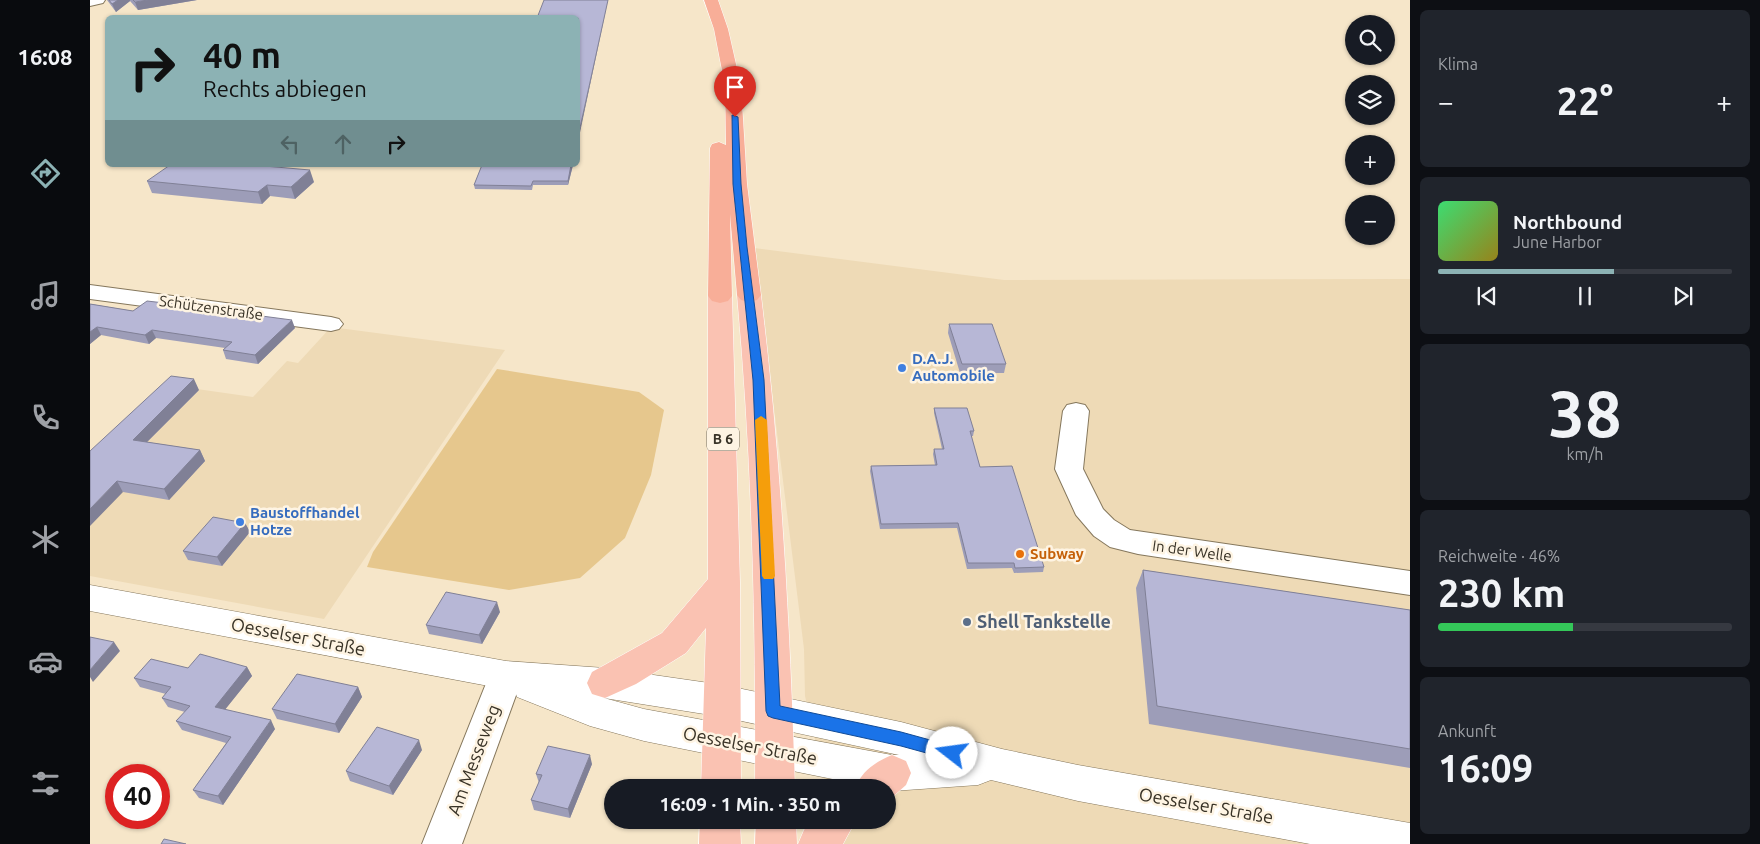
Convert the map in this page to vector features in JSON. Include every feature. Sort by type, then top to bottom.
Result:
[{"type":"highway","points":[[698,0],[712,48],[717,86]]},
{"type":"highway","name":"B 6","points":[[711,0],[722,29],[733,86],[737,184],[749,295]]},
{"type":"highway","name":"B 6","points":[[719,132],[720,296]]},
{"type":"main road","name":"B 6","points":[[749,295],[759,380],[776,779]]},
{"type":"main road","name":"B 6","points":[[720,296],[724,582],[721,779]]},
{"type":"main road","points":[[604,683],[623,674],[674,642],[724,582]]},
{"type":"main road","points":[[720,829],[720,844]]},
{"type":"main road","points":[[776,829],[776,844]]},
{"type":"main road","points":[[819,844],[830,829]]},
{"type":"street","points":[[90,2],[98,0]]},
{"type":"street","name":"Schützenstraße","points":[[90,292],[331,324]]},
{"type":"street","name":"In der Welle","points":[[1076,411],[1069,469],[1091,515],[1104,528],[1121,539],[1148,545],[1410,583]]},
{"type":"street","name":"Oesselser Straße","points":[[90,598],[506,676],[604,683],[723,700],[901,739],[1002,766],[1078,783],[1410,843]]},
{"type":"street","name":"Oesselser Straße","points":[[506,676],[590,710],[644,725],[775,751],[879,779]]},
{"type":"street","name":"Am Messeweg","points":[[442,844],[506,676]]},
{"type":"street","name":"Oesselser Straße","points":[[892,779],[1002,766]]},
{"type":"shaded area","points":[[754,248],[1004,280],[1410,279],[1410,844],[839,844],[835,829],[896,829],[896,779],[824,779],[805,696],[804,649]]},
{"type":"shaded area","name":"Baustoffhandel Hotze","points":[[331,327],[505,350],[324,619],[90,576],[90,468],[176,386],[253,397],[287,361],[298,363]]},
{"type":"shaded area","points":[[497,369],[639,392],[664,410],[651,475],[625,538],[580,578],[509,590],[367,567],[373,552]]},
{"type":"building","points":[[109,0],[118,0],[112,4]]},
{"type":"building","points":[[544,0],[608,0],[580,128],[580,15],[538,15]]},
{"type":"building","points":[[167,167],[276,167],[310,170],[291,187],[267,185],[258,192],[147,181]]},
{"type":"building","points":[[481,167],[571,167],[568,181],[533,181],[531,186],[474,185]]},
{"type":"building","points":[[147,301],[173,304],[169,307],[235,316],[239,313],[292,320],[255,355],[223,350],[232,342],[152,330],[145,335],[97,327],[90,332],[90,304],[133,311]]},
{"type":"building","points":[[949,324],[992,324],[1006,364],[962,364]]},
{"type":"building","points":[[171,376],[194,379],[133,440],[200,450],[164,489],[117,481],[90,509],[90,451]]},
{"type":"building","points":[[934,408],[967,408],[974,431],[970,431],[980,467],[1012,466],[1044,567],[1015,568],[1014,563],[968,563],[958,523],[881,524],[871,466],[937,465],[934,449],[944,449]]},
{"type":"building","points":[[213,517],[245,523],[217,557],[183,551]]},
{"type":"building","points":[[1143,570],[1410,610],[1410,749],[1157,706]]},
{"type":"building","points":[[446,592],[497,602],[479,635],[426,625]]},
{"type":"building","points":[[90,637],[114,642],[90,670]]},
{"type":"building","points":[[200,654],[247,667],[215,707],[271,720],[218,796],[193,790],[231,737],[176,721],[190,706],[162,698],[171,687],[134,678],[151,659],[188,668]]},
{"type":"building","points":[[297,674],[358,687],[335,724],[272,709]]},
{"type":"building","points":[[377,727],[419,740],[389,786],[346,771]]},
{"type":"building","points":[[548,746],[590,755],[568,809],[531,800],[542,775],[536,774]]},
{"type":"building","points":[[164,839],[186,844],[161,844]]},
{"type":"slow traffic","points":[[761,420],[768,576]]},
{"type":"place","name":"D.A.J. Automobile","points":[[902,368]]},
{"type":"place","name":"Baustoffhandel Hotze","points":[[240,522]]},
{"type":"place","name":"Subway","points":[[1020,554]]},
{"type":"place","name":"Shell Tankstelle","points":[[967,622]]},
{"type":"route","points":[[735,117],[737,184],[759,380],[772,645],[773,711],[901,739],[952,753]]}]
